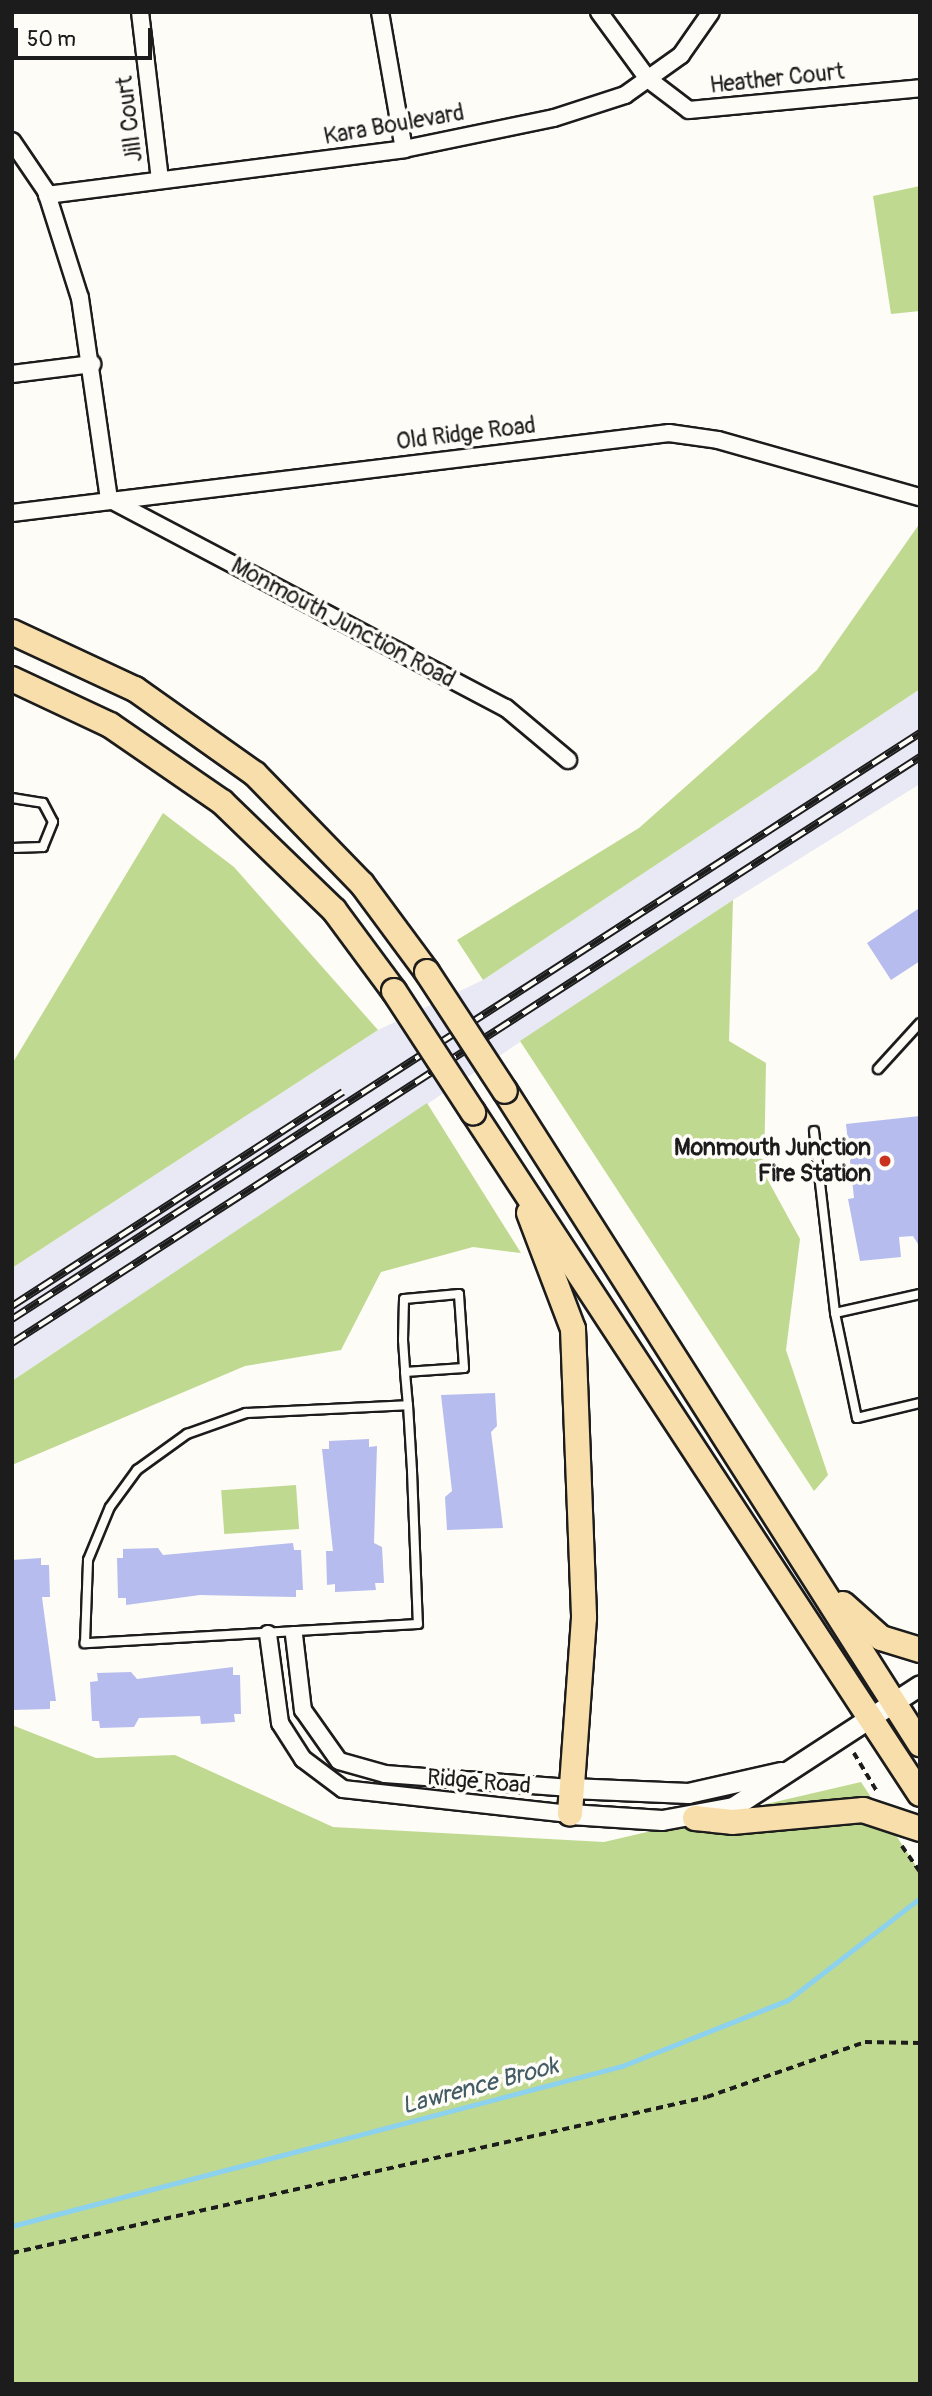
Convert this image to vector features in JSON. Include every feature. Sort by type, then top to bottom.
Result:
[{"type":"main road","points":[[12,632],[135,690],[255,774],[362,884],[427,972],[505,1091],[822,1584],[920,1744]]},
{"type":"main road","points":[[12,679],[110,725],[222,802],[334,911],[394,991],[503,1154],[920,1794]]},
{"type":"main road","points":[[503,1154],[573,1329],[584,1618],[570,1814]]},
{"type":"main road","points":[[822,1584],[881,1637],[920,1650]]},
{"type":"main road","points":[[695,1818],[732,1822],[863,1810],[920,1829]]},
{"type":"street","name":"Jill Court","points":[[140,12],[160,179]]},
{"type":"street","points":[[380,12],[404,149]]},
{"type":"street","name":"Heather Court","points":[[599,12],[648,79],[689,110],[920,88]]},
{"type":"street","name":"Kara Boulevard","points":[[47,195],[404,149],[554,118],[625,95],[681,55],[711,12]]},
{"type":"street","points":[[15,149],[47,195],[80,298],[92,364],[109,499]]},
{"type":"street","points":[[12,374],[92,364]]},
{"type":"street","name":"Old Ridge Road","points":[[12,513],[109,499],[669,433],[718,440],[920,497]]},
{"type":"street","name":"Monmouth Junction Road","points":[[109,499],[506,708],[568,760]]},
{"type":"street","name":"Ridge Road","points":[[268,1634],[280,1723],[303,1759],[343,1789],[570,1814],[695,1818],[733,1807],[782,1772],[920,1685]]},
{"type":"street","name":"Ridge Road","points":[[294,1636],[303,1710],[340,1761],[386,1774],[570,1788],[688,1793],[782,1772]]},
{"type":"lane","points":[[12,797],[43,803],[53,822],[48,841],[36,852],[12,848]]},
{"type":"lane","points":[[878,1069],[920,1023]]},
{"type":"lane","points":[[814,1131],[835,1313],[857,1418],[920,1403]]},
{"type":"lane","points":[[405,1372],[464,1368],[459,1294],[404,1299],[405,1372],[408,1405],[418,1624],[294,1636],[268,1634],[85,1643],[88,1560],[110,1507],[137,1470],[198,1429],[246,1413],[408,1405]]},
{"type":"lane","points":[[835,1313],[920,1294]]},
{"type":"path","points":[[854,1753],[877,1803]]},
{"type":"path","points":[[914,1864],[920,1872]]},
{"type":"path","points":[[12,2253],[707,2097],[865,2042],[920,2043]]},
{"type":"shaded area","points":[[920,689],[920,784],[733,900],[12,1381],[12,1268],[378,1030],[483,980]]},
{"type":"green space","points":[[920,186],[920,311],[891,314],[873,196]]},
{"type":"green space","points":[[920,523],[920,689],[483,980],[457,940],[639,828],[817,670]]},
{"type":"green space","points":[[163,813],[234,867],[378,1030],[12,1268],[12,1064]]},
{"type":"green space","points":[[733,900],[729,1041],[766,1063],[764,1173],[800,1239],[786,1350],[828,1475],[814,1491],[520,1041]]},
{"type":"green space","points":[[427,1103],[521,1253],[473,1247],[381,1272],[341,1350],[245,1366],[12,1465],[12,1381]]},
{"type":"green space","points":[[296,1485],[299,1529],[224,1534],[221,1490]]},
{"type":"green space","points":[[12,1725],[96,1758],[175,1755],[333,1827],[604,1842],[861,1782],[920,1872],[920,2384],[12,2384]]},
{"type":"building","points":[[918,909],[920,961],[891,980],[867,943]]},
{"type":"building","name":"Monmouth Junction Fire Station","points":[[920,1116],[918,1244],[913,1236],[899,1237],[901,1257],[860,1261],[848,1199],[854,1198],[846,1124]]},
{"type":"building","points":[[495,1393],[497,1426],[491,1432],[503,1528],[447,1530],[445,1497],[452,1491],[441,1395]]},
{"type":"building","points":[[369,1439],[369,1447],[377,1446],[374,1543],[382,1547],[384,1583],[375,1583],[376,1590],[335,1592],[335,1584],[327,1585],[326,1551],[333,1551],[322,1449],[329,1449],[329,1441]]},
{"type":"building","points":[[293,1543],[294,1550],[301,1550],[303,1590],[296,1590],[296,1597],[200,1595],[126,1605],[126,1598],[118,1598],[117,1558],[123,1558],[123,1549],[158,1548],[163,1555]]},
{"type":"building","points":[[41,1558],[41,1565],[49,1565],[50,1597],[42,1597],[56,1701],[50,1701],[50,1709],[12,1710],[12,1560]]},
{"type":"building","points":[[233,1667],[233,1675],[240,1675],[241,1714],[234,1714],[235,1722],[201,1724],[200,1716],[139,1718],[134,1727],[100,1728],[99,1721],[92,1721],[90,1682],[98,1681],[97,1673],[131,1672],[137,1679]]},
{"type":"waterway","name":"Lawrence Brook","points":[[12,2226],[622,2066],[788,2000],[920,1898]]},
{"type":"railway","points":[[12,1319],[920,733]]},
{"type":"railway","points":[[12,1343],[920,757]]},
{"type":"railway","points":[[12,1306],[343,1092]]},
{"type":"place","name":"Monmouth Junction Fire Station","points":[[885,1161]]}]
